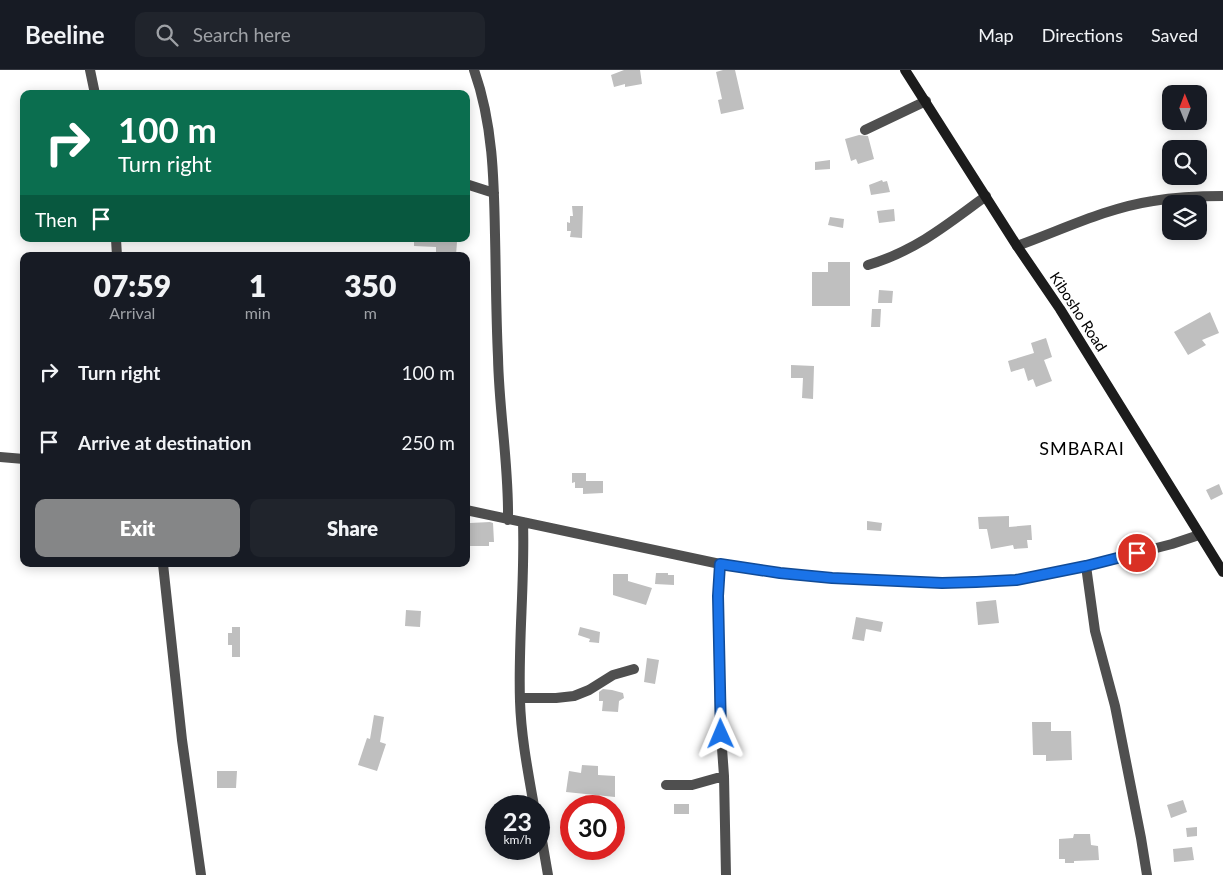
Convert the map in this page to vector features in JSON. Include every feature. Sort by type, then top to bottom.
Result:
[{"type":"street","points":[[90,70],[94,90]]},
{"type":"street","points":[[474,70],[481,88],[486,112],[494,171],[498,359],[509,495],[508,520]]},
{"type":"street","name":"Kibosho Road","points":[[905,70],[1017,246],[1060,309],[1223,572]]},
{"type":"street","points":[[865,130],[926,101]]},
{"type":"street","points":[[470,185],[494,194]]},
{"type":"street","points":[[868,265],[914,247],[986,196]]},
{"type":"street","points":[[1017,246],[1090,218],[1152,201],[1186,197],[1223,196]]},
{"type":"street","points":[[0,457],[20,459]]},
{"type":"street","points":[[470,511],[720,564],[832,578],[942,583],[1016,580],[1086,566],[1172,544],[1199,535]]},
{"type":"street","points":[[523,522],[524,561],[520,698],[532,795]]},
{"type":"street","points":[[720,564],[718,596],[720,720],[724,776],[726,875]]},
{"type":"street","points":[[1086,566],[1095,631],[1115,706],[1147,875]]},
{"type":"street","points":[[163,567],[183,748],[201,875]]},
{"type":"street","points":[[520,698],[574,696],[613,676],[634,669]]},
{"type":"street","points":[[666,785],[692,785],[724,776]]},
{"type":"street","points":[[545,860],[548,875]]},
{"type":"building","points":[[624,70],[640,70],[642,84],[625,87],[625,84],[614,87],[611,75]]},
{"type":"building","points":[[735,70],[744,109],[721,114],[718,100],[722,99],[716,72]]},
{"type":"building","points":[[859,135],[868,136],[874,159],[858,164],[856,159],[851,161],[845,139]]},
{"type":"building","points":[[830,160],[830,169],[815,170],[815,162]]},
{"type":"building","points":[[882,180],[883,182],[887,181],[890,192],[871,195],[869,185]]},
{"type":"building","points":[[572,206],[583,206],[582,238],[570,237],[571,231],[567,231],[567,222],[570,223],[570,216],[573,216]]},
{"type":"building","points":[[894,209],[895,221],[879,223],[877,211]]},
{"type":"building","points":[[830,217],[844,219],[843,228],[828,225]]},
{"type":"building","points":[[414,242],[457,242],[456,252],[436,252],[436,247],[414,246]]},
{"type":"building","points":[[828,262],[850,262],[850,306],[812,306],[812,272],[828,272]]},
{"type":"building","points":[[879,290],[893,291],[892,303],[878,303]]},
{"type":"building","points":[[872,309],[881,309],[880,327],[871,327]]},
{"type":"building","points":[[1210,312],[1219,333],[1202,340],[1206,345],[1188,355],[1174,332]]},
{"type":"building","points":[[1046,338],[1052,357],[1044,360],[1052,381],[1036,387],[1033,379],[1028,381],[1024,368],[1011,372],[1008,361],[1034,353],[1031,343]]},
{"type":"building","points":[[791,365],[814,366],[813,399],[802,398],[803,378],[791,378]]},
{"type":"building","points":[[572,473],[586,473],[586,481],[603,481],[603,493],[583,494],[583,488],[575,488],[575,482],[572,483]]},
{"type":"building","points":[[1219,484],[1223,494],[1211,500],[1206,490]]},
{"type":"building","points":[[1009,516],[1009,527],[1031,525],[1032,540],[1027,540],[1028,548],[1014,549],[1013,545],[991,549],[987,529],[979,529],[978,517]]},
{"type":"building","points":[[867,521],[882,523],[881,531],[867,530]]},
{"type":"building","points":[[470,523],[493,523],[494,542],[489,542],[489,546],[470,546]]},
{"type":"building","points":[[656,573],[674,575],[674,585],[655,584]]},
{"type":"building","points":[[613,574],[628,574],[628,581],[652,588],[646,605],[613,595]]},
{"type":"building","points":[[996,600],[999,623],[978,625],[976,602]]},
{"type":"building","points":[[406,610],[421,611],[420,627],[405,626]]},
{"type":"building","points":[[856,617],[883,622],[881,632],[866,629],[864,641],[852,639]]},
{"type":"building","points":[[232,627],[240,627],[240,657],[232,657],[232,645],[228,645],[228,633],[232,633]]},
{"type":"building","points":[[580,627],[600,632],[599,643],[589,642],[590,639],[578,635]]},
{"type":"building","points":[[647,658],[659,660],[655,684],[644,682]]},
{"type":"building","points":[[603,689],[623,693],[624,698],[619,701],[618,712],[602,711],[603,701],[599,701],[599,692]]},
{"type":"building","points":[[374,715],[384,717],[380,742],[386,744],[377,771],[358,765],[367,738],[370,739]]},
{"type":"building","points":[[1032,722],[1051,722],[1051,731],[1071,731],[1072,760],[1046,761],[1046,755],[1033,755]]},
{"type":"building","points":[[582,765],[598,766],[598,775],[615,776],[615,795],[566,792],[569,771],[581,773]]},
{"type":"building","points":[[217,771],[237,771],[236,788],[217,788]]},
{"type":"building","points":[[1183,800],[1187,812],[1171,818],[1167,805]]},
{"type":"building","points":[[674,804],[689,804],[689,814],[674,814]]},
{"type":"building","points":[[1197,827],[1197,836],[1187,837],[1186,828]]},
{"type":"building","points":[[1074,834],[1090,834],[1091,845],[1098,846],[1099,860],[1065,863],[1065,859],[1059,859],[1059,839],[1073,838]]},
{"type":"building","points":[[1192,847],[1194,860],[1174,862],[1173,849]]},
{"type":"district","name":"SMBARAI","points":[[1082,449]]},
{"type":"route","points":[[721,734],[718,596],[720,564],[832,578],[942,583],[1016,580],[1086,566],[1137,553]]}]
